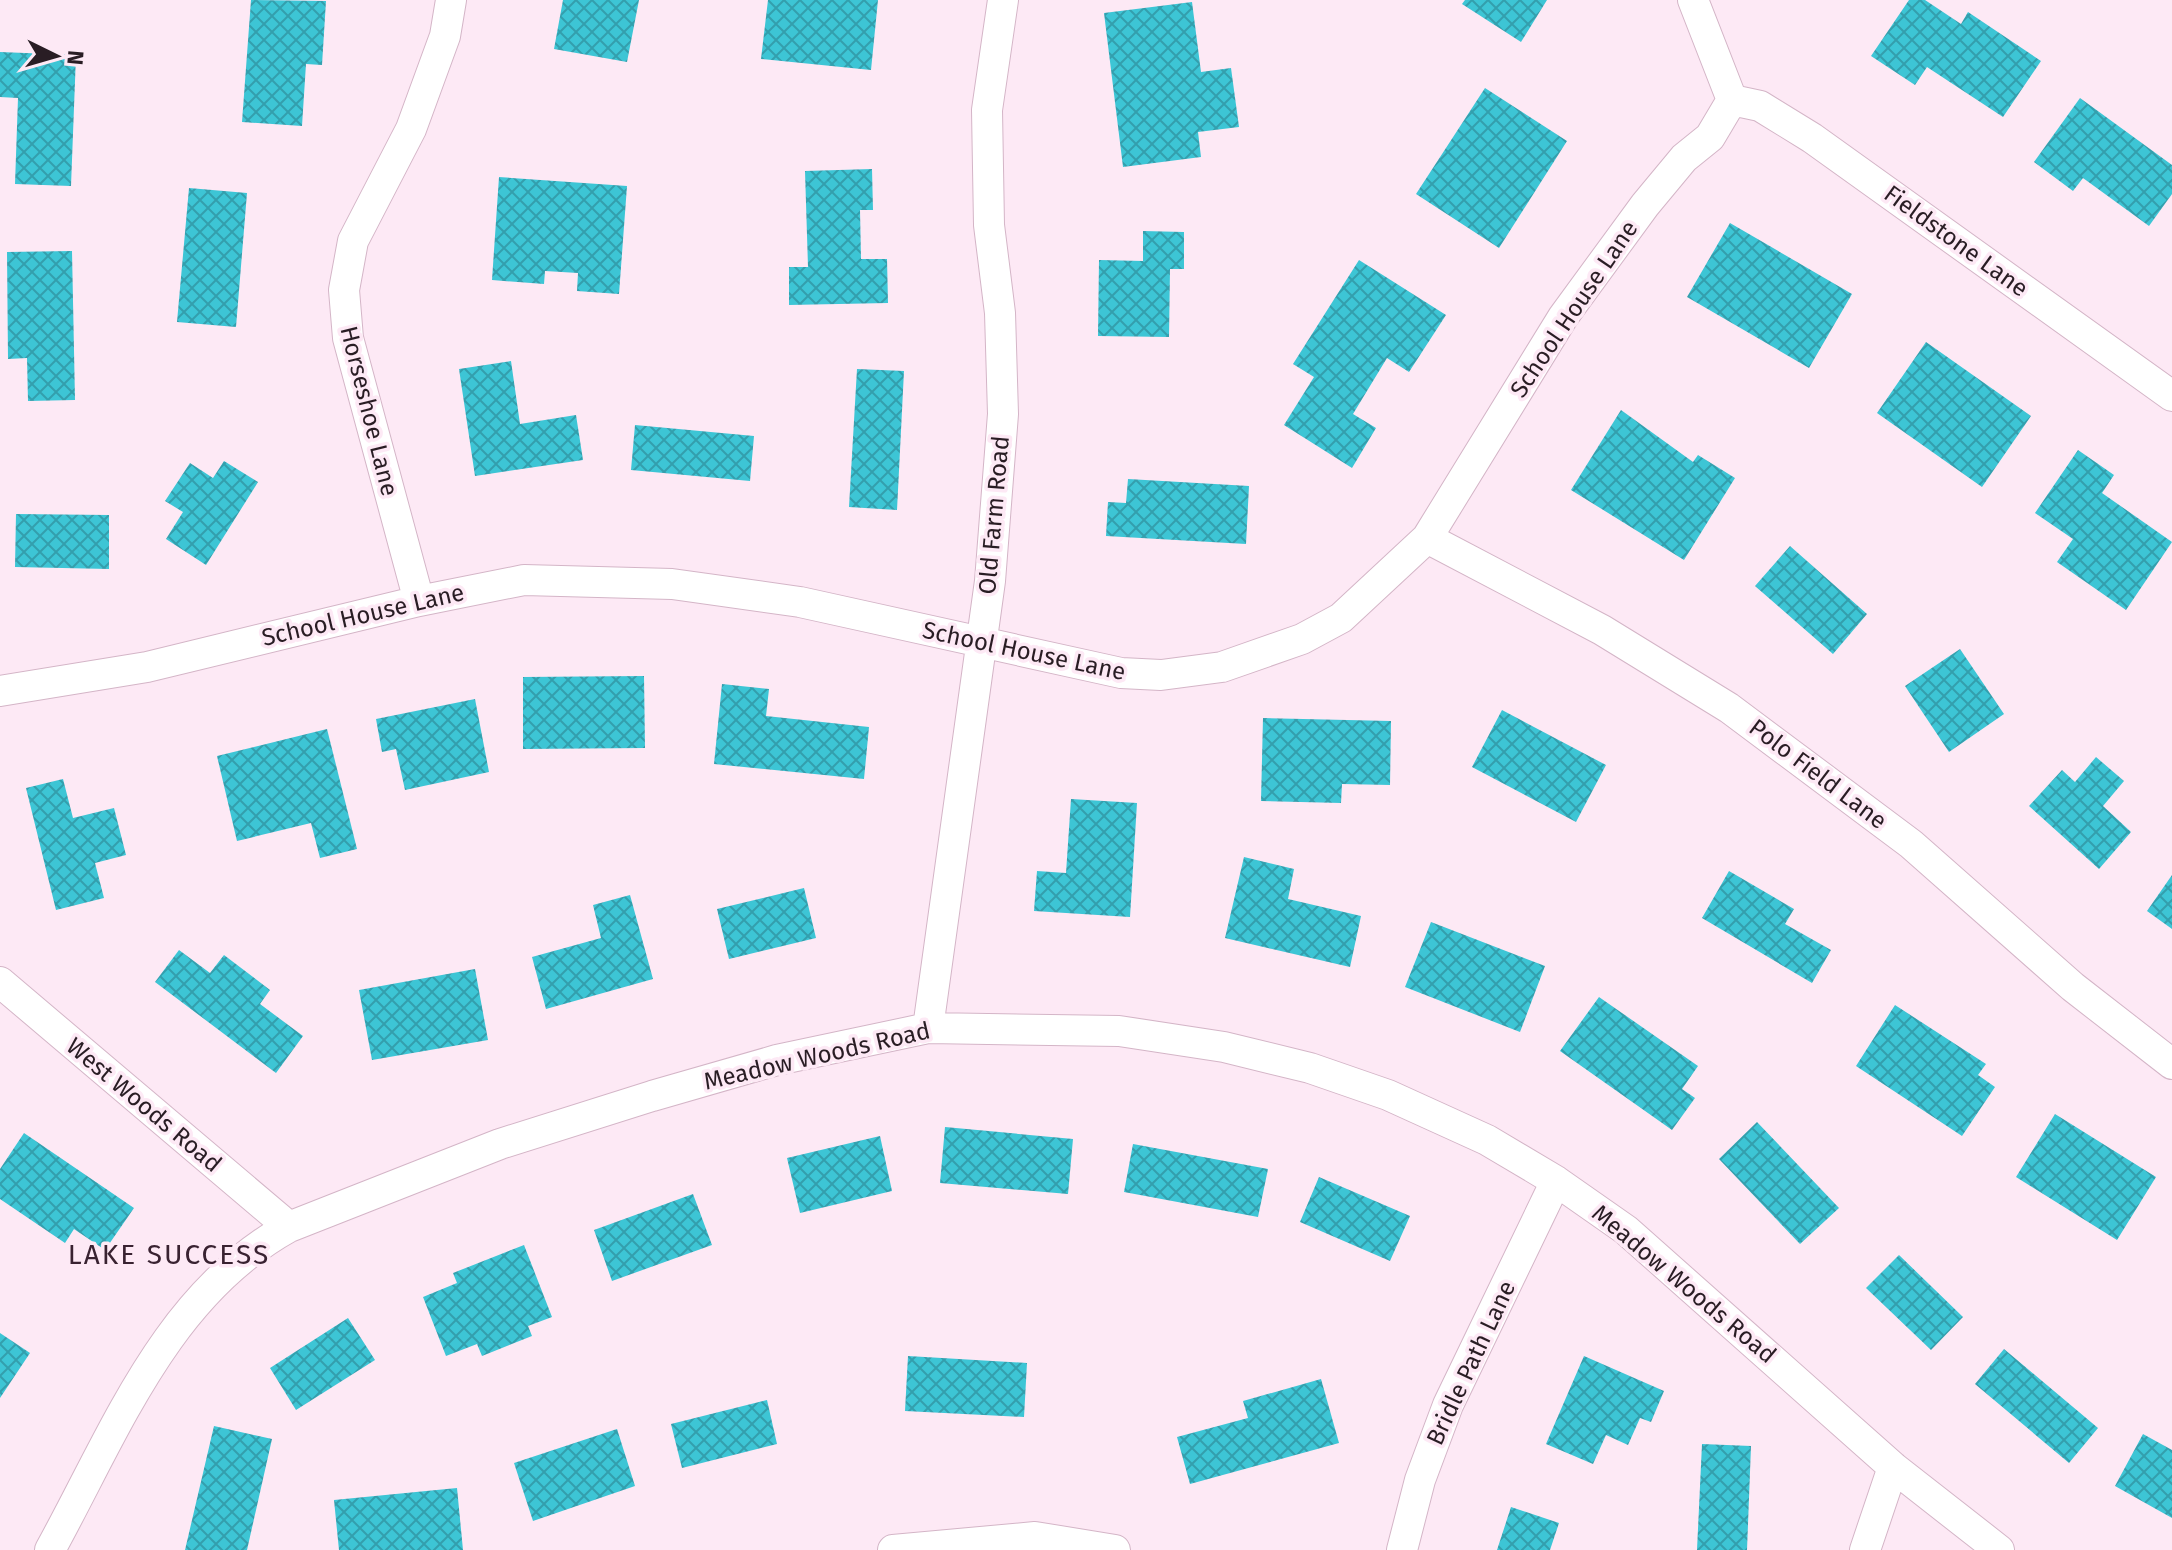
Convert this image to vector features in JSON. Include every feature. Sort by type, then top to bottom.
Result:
[{"type":"street","name":"Horseshoe Lane","points":[[419,601],[348,338],[344,290],[353,241],[411,129],[445,36],[451,0]]},
{"type":"street","name":"Old Farm Road","points":[[928,1028],[990,581],[1003,414],[1000,313],[989,225],[987,110],[1003,0]]},
{"type":"street","points":[[1693,0],[1732,100]]},
{"type":"street","name":"School House Lane","points":[[0,691],[147,667],[419,601],[524,580],[672,584],[800,602],[1121,673],[1161,675],[1222,667],[1302,639],[1341,618],[1427,538],[1563,317],[1645,205],[1684,158],[1710,137],[1732,100]]},
{"type":"street","name":"Fieldstone Lane","points":[[1732,100],[1760,106],[1812,138],[2172,396]]},
{"type":"street","name":"Polo Field Lane","points":[[1427,538],[1602,630],[1729,708],[1911,844],[2073,987],[2172,1064]]},
{"type":"street","name":"West Woods Road","points":[[0,982],[289,1227]]},
{"type":"street","name":"Meadow Woods Road","points":[[50,1550],[161,1345],[198,1297],[247,1252],[289,1227],[500,1144],[652,1096],[777,1060],[928,1028],[1119,1031],[1239,1051],[1310,1068],[1388,1095],[1487,1140],[1556,1181],[1626,1230],[1893,1467],[1999,1550]]},
{"type":"street","name":"Bridle Path Lane","points":[[1402,1550],[1420,1480],[1448,1405],[1556,1181]]},
{"type":"street","points":[[1865,1550],[1893,1467]]},
{"type":"street","points":[[893,1550],[1035,1537],[1115,1550]]},
{"type":"building","points":[[251,0],[326,1],[322,65],[306,64],[302,126],[242,122]]},
{"type":"building","points":[[563,0],[639,0],[627,62],[554,49]]},
{"type":"building","points":[[768,0],[878,0],[871,70],[761,59]]},
{"type":"building","points":[[1465,0],[1547,0],[1521,42],[1462,4]]},
{"type":"building","points":[[1909,0],[1925,0],[1961,24],[1968,12],[2041,61],[2003,117],[1927,67],[1915,85],[1871,56]]},
{"type":"building","points":[[1192,2],[1201,72],[1231,68],[1239,127],[1198,132],[1201,157],[1123,167],[1104,13]]},
{"type":"building","points":[[0,52],[76,55],[71,186],[15,184],[18,98],[0,97]]},
{"type":"building","points":[[1485,88],[1567,141],[1499,248],[1416,194]]},
{"type":"building","points":[[2080,98],[2172,165],[2172,194],[2149,226],[2083,178],[2073,191],[2034,162]]},
{"type":"building","points":[[872,169],[873,210],[860,210],[861,259],[887,259],[888,303],[789,305],[789,267],[808,267],[805,171]]},
{"type":"building","points":[[499,177],[627,186],[619,294],[577,291],[578,273],[545,271],[544,284],[492,280]]},
{"type":"building","points":[[189,188],[247,193],[236,327],[177,322]]},
{"type":"building","points":[[1730,223],[1852,294],[1809,368],[1687,297]]},
{"type":"building","points":[[1143,231],[1184,232],[1184,269],[1170,269],[1169,337],[1098,336],[1099,260],[1143,261]]},
{"type":"building","points":[[72,251],[75,400],[28,401],[27,358],[8,359],[7,252]]},
{"type":"building","points":[[1359,260],[1446,315],[1409,372],[1387,358],[1353,414],[1376,428],[1352,468],[1284,425],[1314,377],[1293,364]]},
{"type":"building","points":[[1926,342],[2031,416],[1982,487],[1877,413]]},
{"type":"building","points":[[511,361],[520,424],[576,415],[583,460],[475,476],[459,369]]},
{"type":"building","points":[[857,369],[904,371],[897,510],[849,507]]},
{"type":"building","points":[[1621,410],[1693,462],[1698,455],[1735,478],[1684,560],[1571,490]]},
{"type":"building","points":[[635,425],[754,436],[750,481],[631,470]]},
{"type":"building","points":[[2078,450],[2114,475],[2102,493],[2172,542],[2126,610],[2057,562],[2073,539],[2035,513]]},
{"type":"building","points":[[224,461],[258,482],[206,565],[166,539],[183,512],[165,501],[190,463],[213,478]]},
{"type":"building","points":[[1128,479],[1249,486],[1246,544],[1106,536],[1108,502],[1126,503]]},
{"type":"building","points":[[16,514],[109,515],[109,569],[15,567]]},
{"type":"building","points":[[1790,546],[1867,614],[1833,654],[1755,586]]},
{"type":"building","points":[[1960,649],[2004,714],[1949,752],[1905,686]]},
{"type":"building","points":[[644,676],[645,748],[523,749],[523,677]]},
{"type":"building","points":[[722,684],[769,689],[766,716],[869,727],[864,779],[714,764]]},
{"type":"building","points":[[475,699],[489,772],[405,790],[396,749],[382,752],[376,719]]},
{"type":"building","points":[[1502,710],[1606,765],[1576,822],[1472,767]]},
{"type":"building","points":[[1263,718],[1391,721],[1390,785],[1342,784],[1341,803],[1261,801]]},
{"type":"building","points":[[327,729],[357,849],[320,858],[311,823],[237,841],[217,756]]},
{"type":"building","points":[[2096,757],[2124,781],[2103,806],[2131,832],[2099,869],[2029,806],[2062,770],[2075,782]]},
{"type":"building","points":[[63,779],[73,818],[114,808],[126,855],[95,863],[104,898],[56,910],[26,788]]},
{"type":"building","points":[[1071,799],[1137,803],[1130,917],[1034,911],[1037,871],[1066,873]]},
{"type":"building","points":[[1244,857],[1294,869],[1288,899],[1361,916],[1350,967],[1225,938]]},
{"type":"building","points":[[1729,871],[1794,909],[1785,924],[1831,950],[1812,983],[1702,918]]},
{"type":"building","points":[[2172,875],[2172,929],[2147,911]]},
{"type":"building","points":[[804,888],[816,938],[729,959],[717,909]]},
{"type":"building","points":[[630,895],[653,979],[546,1009],[532,957],[601,938],[593,905]]},
{"type":"building","points":[[1431,922],[1545,966],[1520,1032],[1405,987]]},
{"type":"building","points":[[179,950],[210,973],[224,955],[270,990],[260,1004],[303,1036],[276,1073],[155,982]]},
{"type":"building","points":[[475,969],[488,1040],[372,1060],[359,990]]},
{"type":"building","points":[[1599,997],[1698,1066],[1682,1089],[1695,1098],[1672,1130],[1560,1051]]},
{"type":"building","points":[[1895,1005],[1986,1064],[1978,1075],[1995,1087],[1962,1136],[1856,1066]]},
{"type":"building","points":[[2055,1114],[2156,1177],[2117,1240],[2016,1177]]},
{"type":"building","points":[[1757,1122],[1839,1208],[1800,1244],[1719,1159]]},
{"type":"building","points":[[945,1127],[1073,1139],[1068,1194],[940,1183]]},
{"type":"building","points":[[24,1133],[134,1208],[105,1250],[74,1229],[65,1243],[0,1199],[0,1169]]},
{"type":"building","points":[[880,1136],[892,1191],[800,1213],[787,1158]]},
{"type":"building","points":[[1133,1144],[1268,1169],[1258,1217],[1124,1192]]},
{"type":"building","points":[[1319,1177],[1410,1216],[1390,1261],[1300,1222]]},
{"type":"building","points":[[693,1194],[712,1245],[612,1281],[594,1230]]},
{"type":"building","points":[[524,1245],[552,1317],[528,1326],[532,1336],[482,1356],[477,1344],[446,1356],[423,1297],[457,1283],[453,1273]]},
{"type":"building","points":[[1899,1255],[1963,1317],[1931,1350],[1866,1288]]},
{"type":"building","points":[[348,1318],[375,1360],[296,1410],[270,1368]]},
{"type":"building","points":[[0,1333],[30,1353],[0,1398]]},
{"type":"building","points":[[2004,1349],[2098,1428],[2069,1463],[1975,1384]]},
{"type":"building","points":[[908,1356],[1027,1363],[1024,1417],[905,1411]]},
{"type":"building","points":[[1584,1356],[1664,1391],[1651,1422],[1640,1418],[1628,1445],[1606,1435],[1593,1464],[1546,1444]]},
{"type":"building","points":[[1321,1379],[1339,1443],[1190,1484],[1177,1437],[1248,1418],[1243,1401]]},
{"type":"building","points":[[767,1400],[777,1444],[682,1468],[671,1424]]},
{"type":"building","points":[[214,1426],[272,1439],[247,1550],[185,1550]]},
{"type":"building","points":[[617,1429],[635,1486],[533,1521],[514,1463]]},
{"type":"building","points":[[2143,1434],[2172,1450],[2172,1518],[2115,1486]]},
{"type":"building","points":[[1702,1444],[1751,1446],[1747,1550],[1697,1550]]},
{"type":"building","points":[[457,1488],[463,1550],[339,1550],[334,1500]]},
{"type":"building","points":[[1511,1507],[1559,1523],[1550,1550],[1497,1550]]},
{"type":"district","name":"LAKE SUCCESS","points":[[169,1254]]}]
